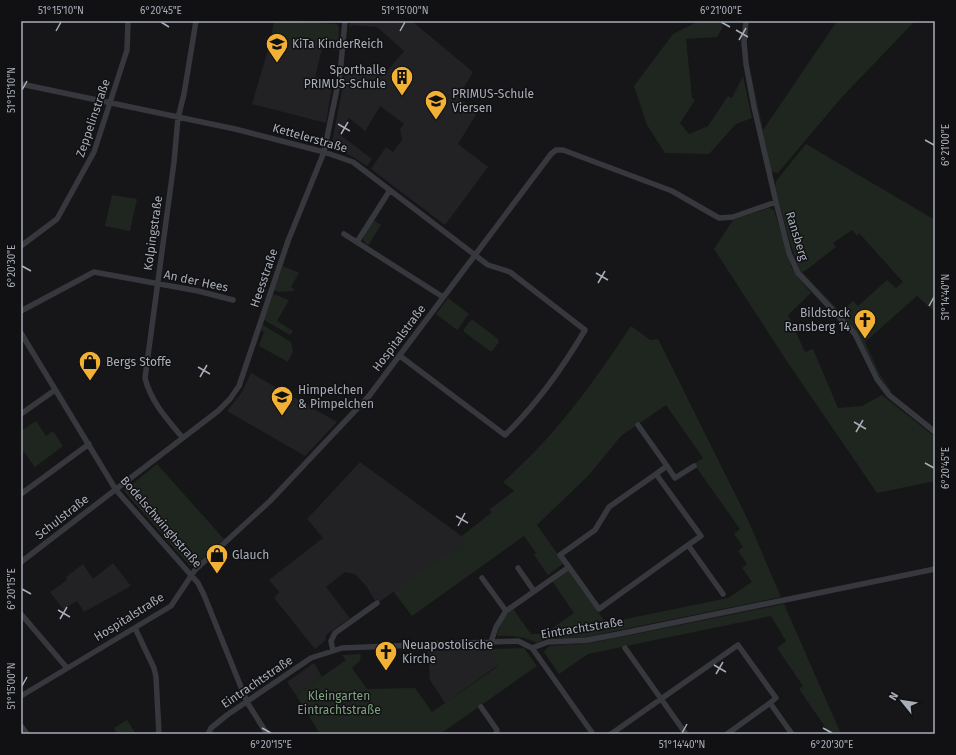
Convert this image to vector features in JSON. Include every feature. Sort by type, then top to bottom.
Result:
[{"type":"street","name":"Zeppelinstraße","points":[[21,246],[56,219],[68,201],[94,152],[127,50],[128,21]]},
{"type":"street","name":"Kolpingstraße","points":[[182,437],[156,405],[148,391],[145,378],[174,162],[178,118],[184,94],[196,21]]},
{"type":"street","name":"Heesstraße","points":[[116,490],[218,410],[230,399],[239,386],[288,241],[324,152],[340,74],[345,21]]},
{"type":"street","name":"Ransberg","points":[[746,21],[744,42],[746,64],[776,202],[789,253],[798,273],[855,334],[877,379],[889,395],[935,432]]},
{"type":"street","name":"Kettelerstraße","points":[[21,84],[235,129],[324,152],[353,162],[475,256],[488,265],[510,272],[585,330],[549,386],[526,415],[505,435],[400,356]]},
{"type":"street","name":"Hospitalstraße","points":[[21,696],[170,606],[193,576],[195,570],[270,501],[369,396],[556,150],[563,150],[672,191],[719,218],[733,217],[776,202]]},
{"type":"street","points":[[357,242],[390,190]]},
{"type":"street","points":[[344,234],[443,297]]},
{"type":"street","name":"An der Hees","points":[[21,311],[94,272],[198,291],[233,300]]},
{"type":"street","name":"Bodelschwinghstraße","points":[[21,333],[116,490],[193,576],[204,595],[247,702],[267,734]]},
{"type":"street","points":[[21,414],[55,390]]},
{"type":"street","points":[[638,425],[675,478],[694,466]]},
{"type":"street","points":[[21,494],[89,444]]},
{"type":"street","points":[[656,474],[701,536],[599,609],[560,555],[595,530],[609,507],[667,466]]},
{"type":"street","name":"Schulstraße","points":[[21,562],[116,490]]},
{"type":"street","points":[[688,545],[723,594]]},
{"type":"street","points":[[491,642],[496,627],[506,611],[569,567]]},
{"type":"street","points":[[518,568],[534,591]]},
{"type":"street","name":"Eintrachtstraße","points":[[208,734],[210,728],[227,715],[311,658],[342,648],[518,641],[532,648],[548,642],[587,640],[614,636],[935,569]]},
{"type":"street","points":[[482,578],[506,611]]},
{"type":"street","points":[[333,651],[331,640],[335,633],[377,603]]},
{"type":"street","points":[[21,614],[67,668]]},
{"type":"street","points":[[135,628],[154,668],[160,734]]},
{"type":"street","points":[[611,734],[738,645],[776,698],[726,734]]},
{"type":"street","points":[[532,648],[593,734]]},
{"type":"street","points":[[625,648],[686,734]]},
{"type":"street","points":[[770,703],[792,734]]},
{"type":"street","points":[[481,707],[497,730],[496,734]]},
{"type":"street","points":[[21,726],[27,734]]},
{"type":"shaded area","name":"PRIMUS-Schule Viersen","points":[[350,21],[412,21],[473,72],[458,97],[477,113],[458,144],[488,167],[445,225],[371,169],[386,147],[393,152],[402,140],[400,129],[404,124],[380,106],[365,131],[349,118],[338,133],[372,159],[367,166],[333,147],[332,143],[346,69],[383,76],[404,51],[377,27],[352,25],[349,28]]},
{"type":"shaded area","points":[[270,43],[322,48],[315,77],[333,80],[326,123],[252,104]]},
{"type":"shaded area","name":"Himpelchen & Pimpelchen","points":[[251,373],[337,422],[305,456],[227,411],[242,392]]},
{"type":"shaded area","points":[[360,462],[467,540],[379,602],[377,599],[375,601],[367,587],[355,574],[345,572],[326,587],[350,618],[326,635],[325,641],[315,649],[274,598],[279,592],[269,580],[323,538],[307,519]]},
{"type":"shaded area","points":[[113,563],[131,586],[84,612],[77,601],[63,609],[50,592],[67,580],[66,577],[83,564],[93,579]]},
{"type":"shaded area","points":[[784,603],[587,644],[549,646],[596,641]]},
{"type":"shaded area","points":[[490,649],[497,666],[445,703],[430,680],[428,651]]},
{"type":"shaded area","points":[[314,663],[322,677],[296,695],[287,682]]},
{"type":"green space","points":[[274,21],[337,24],[339,27],[338,50],[270,43]]},
{"type":"green space","points":[[699,21],[720,21],[723,27],[717,37],[686,39],[692,98],[695,100],[680,123],[689,134],[708,126],[728,96],[732,98],[743,76],[752,118],[736,124],[709,154],[665,153],[647,125],[634,86],[673,34]]},
{"type":"green space","points":[[837,21],[915,21],[842,97],[778,173],[771,172],[750,75],[751,74],[763,130]]},
{"type":"green space","points":[[806,144],[935,220],[935,312],[917,296],[865,342],[879,373],[891,391],[890,392],[878,374],[858,334],[800,272],[775,187],[776,181]],"holes":[[[852,230],[857,236],[859,233],[903,282],[896,288],[887,280],[858,306],[853,301],[840,312],[802,272],[836,247],[833,243]]]},
{"type":"green space","points":[[112,195],[137,199],[130,231],[105,226]]},
{"type":"green space","points":[[769,208],[774,210],[791,266],[811,293],[788,315],[805,352],[813,349],[838,408],[862,406],[882,395],[935,437],[935,472],[933,475],[935,475],[935,481],[877,493],[786,360],[714,249],[733,220]]},
{"type":"green space","points":[[373,220],[381,225],[368,246],[363,240],[364,235]]},
{"type":"green space","points":[[283,266],[299,273],[291,287],[294,291],[278,292],[274,290]]},
{"type":"green space","points":[[273,294],[289,300],[277,321],[293,331],[290,335],[264,320]]},
{"type":"green space","points":[[448,298],[469,314],[457,330],[436,314]]},
{"type":"green space","points":[[473,320],[498,339],[499,342],[492,351],[464,332],[464,329],[470,321]]},
{"type":"green space","points":[[263,325],[291,342],[293,351],[288,362],[259,346],[264,332],[261,330]]},
{"type":"green space","points":[[631,326],[650,340],[658,339],[748,520],[781,597],[586,637],[545,639],[537,643],[528,639],[517,637],[497,636],[499,628],[507,614],[513,609],[531,634],[544,634],[574,613],[552,581],[568,570],[606,623],[728,598],[752,582],[742,568],[747,564],[738,551],[743,547],[734,534],[740,529],[694,464],[703,458],[666,405],[621,436],[588,476],[537,525],[564,563],[548,575],[534,555],[536,553],[524,536],[412,616],[393,591],[466,540],[462,536],[492,512],[489,510],[514,491],[503,482],[557,427],[602,369]]},
{"type":"green space","points":[[36,421],[46,436],[53,431],[63,446],[35,467],[24,452],[21,454],[21,431]]},
{"type":"green space","points":[[157,464],[224,539],[200,561],[194,561],[190,566],[124,491],[126,484],[130,486]]},
{"type":"green space","points":[[784,604],[841,734],[830,734],[799,689],[803,686],[777,648],[786,641],[771,616],[588,654],[559,674],[544,652],[549,646],[587,644]]},
{"type":"green space","name":"Kleingarten Eintrachtstraße","points":[[524,648],[537,666],[440,734],[320,734],[296,695],[346,660],[342,655],[361,654],[360,661],[352,668],[367,689],[415,688],[432,712],[497,667],[490,649]]},
{"type":"green space","points":[[127,720],[136,734],[117,734],[114,728]]},
{"type":"place","name":"KiTa KinderReich","points":[[277,64]]},
{"type":"place","name":"Sporthalle PRIMUS-Schule","points":[[402,96]]},
{"type":"place","name":"PRIMUS-Schule Viersen","points":[[436,120]]},
{"type":"place","name":"Bildstock Ransberg 14","points":[[865,340]]},
{"type":"place","name":"Bergs Stoffe","points":[[90,382]]},
{"type":"place","name":"Himpelchen & Pimpelchen","points":[[282,416]]},
{"type":"place","name":"Glauch","points":[[217,574]]},
{"type":"place","name":"Neuapostolische Kirche","points":[[386,672]]}]
